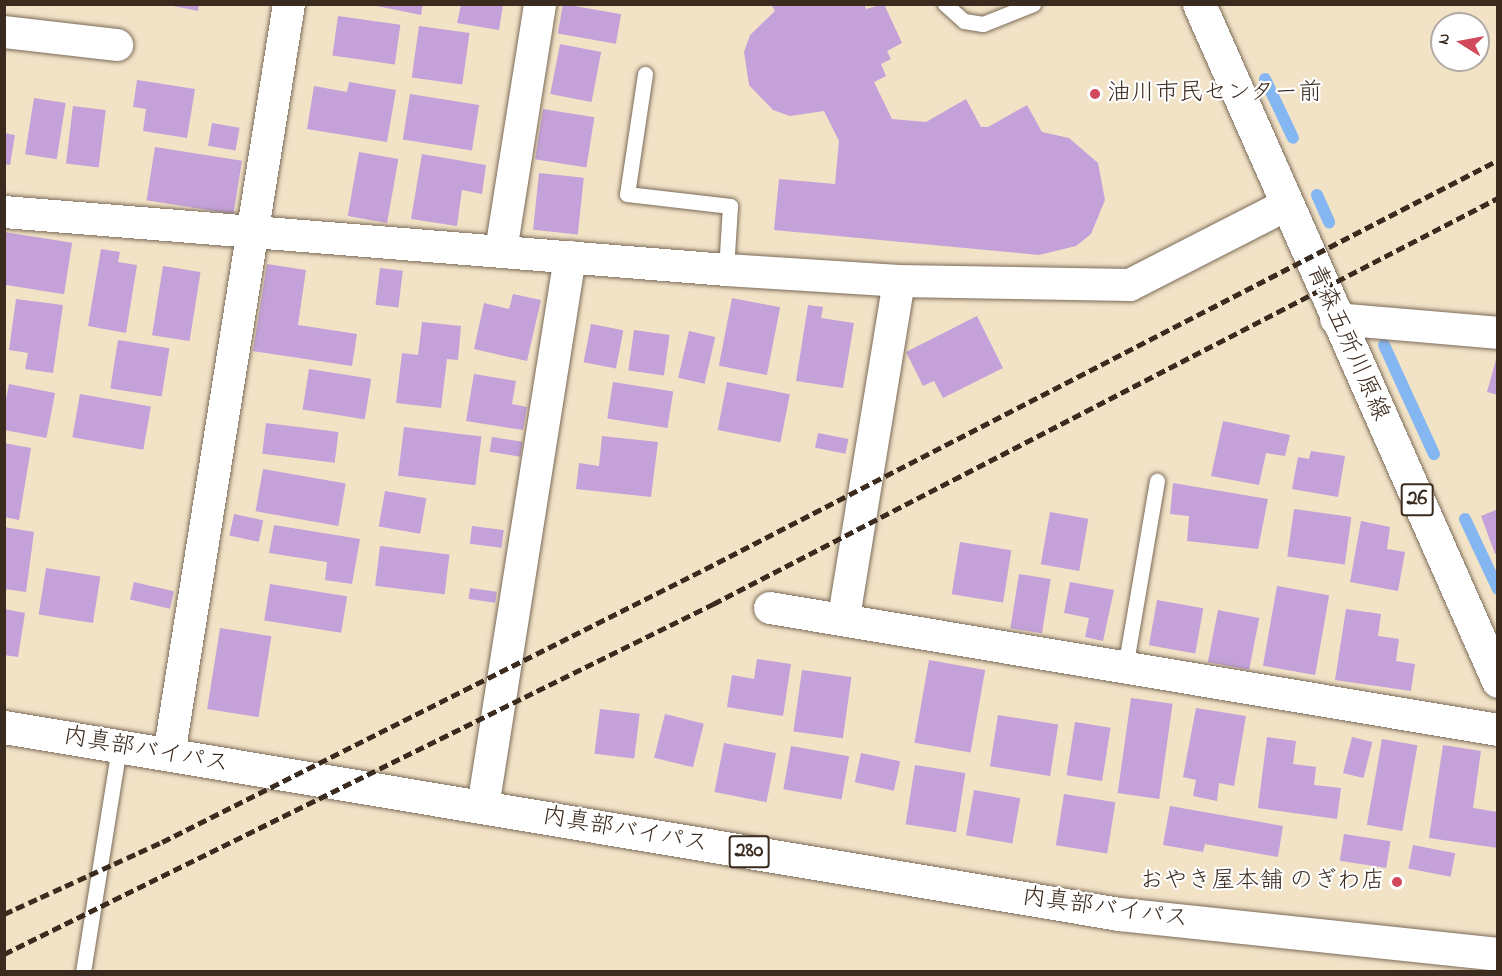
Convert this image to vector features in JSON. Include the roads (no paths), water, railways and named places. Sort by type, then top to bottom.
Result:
[{"type":"main road","name":"青森五所川原線","points":[[1199,4],[1497,681]]},
{"type":"main road","name":"内真部バイパス","points":[[4,727],[1119,914],[1497,954]]},
{"type":"street","points":[[169,755],[289,4]]},
{"type":"street","points":[[501,251],[540,4]]},
{"type":"street","points":[[4,32],[117,45]]},
{"type":"street","points":[[4,212],[253,234],[501,251],[726,270],[899,281],[1130,285],[1286,205]]},
{"type":"street","points":[[483,807],[570,257]]},
{"type":"street","points":[[844,617],[899,281]]},
{"type":"street","points":[[1336,319],[1497,333]]},
{"type":"street","points":[[770,608],[844,617],[1125,668],[1497,730]]},
{"type":"lane","points":[[945,4],[964,21],[982,24],[1032,4]]},
{"type":"lane","points":[[645,74],[627,194],[730,206],[726,270]]},
{"type":"lane","points":[[1125,668],[1157,481]]},
{"type":"lane","points":[[83,972],[119,746]]},
{"type":"waterway","points":[[1265,79],[1293,138]]},
{"type":"waterway","points":[[1317,195],[1329,222]]},
{"type":"waterway","points":[[1384,345],[1434,454]]},
{"type":"waterway","points":[[1465,519],[1498,589]]},
{"type":"railway","points":[[4,914],[162,842],[705,569],[1498,160]]},
{"type":"railway","points":[[4,954],[713,604],[1498,198]]},
{"type":"place","name":"油川市民センター前","points":[[1095,94]]},
{"type":"place","name":"おやき屋本舗 のぎわ店","points":[[1397,882]]}]
